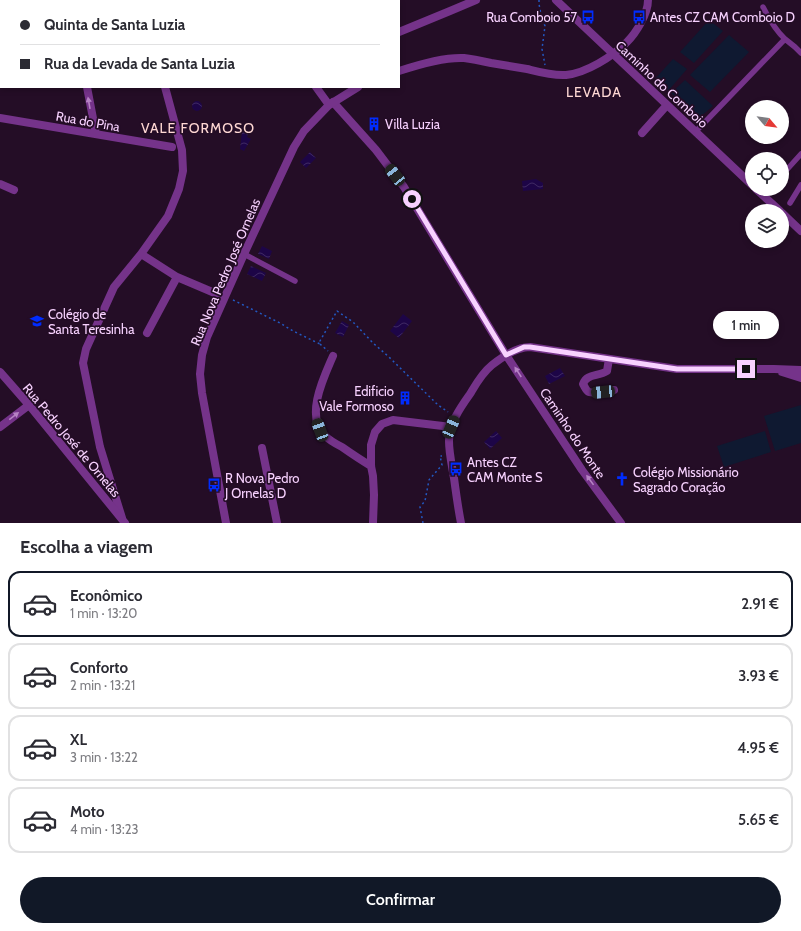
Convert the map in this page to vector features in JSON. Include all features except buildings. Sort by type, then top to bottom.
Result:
[{"type":"street","points":[[400,32],[476,0]]},
{"type":"street","name":"Caminho do Comboio","points":[[556,0],[745,178]]},
{"type":"street","points":[[400,71],[451,59],[465,58],[546,73],[565,75],[576,72],[613,55],[632,37],[642,20],[648,0]]},
{"type":"street","points":[[87,88],[92,120],[96,134]]},
{"type":"street","points":[[124,521],[100,447],[84,362],[86,349],[114,287],[141,254],[168,216],[179,189],[183,170],[182,150],[165,88]]},
{"type":"street","name":"Caminho do Monte","points":[[317,88],[376,150],[404,187],[506,355],[582,470],[621,523]]},
{"type":"street","name":"Rua Nova Pedro José Ornelas","points":[[226,523],[202,393],[200,374],[202,355],[207,337],[294,147],[304,131],[331,103],[356,88]]},
{"type":"street","points":[[642,133],[667,105]]},
{"type":"street","name":"Rua do Pina","points":[[0,118],[172,147]]},
{"type":"street","points":[[0,184],[14,190]]},
{"type":"street","points":[[763,196],[772,204]]},
{"type":"street","points":[[789,220],[801,231]]},
{"type":"street","points":[[141,254],[177,277],[217,294]]},
{"type":"street","points":[[147,333],[177,277]]},
{"type":"street","points":[[461,523],[450,457],[449,440],[453,423],[461,407],[485,371],[506,355],[524,347],[530,347],[677,369],[801,370]]},
{"type":"street","points":[[333,356],[321,385],[317,407],[316,414],[320,430],[329,439],[371,466]]},
{"type":"street","points":[[609,359],[607,371],[587,377],[583,384],[588,392],[592,393],[614,390]]},
{"type":"street","points":[[774,369],[801,378]]},
{"type":"street","name":"Rua Pedro José de Ornelas","points":[[0,372],[124,521]]},
{"type":"street","points":[[0,427],[29,405]]},
{"type":"street","points":[[373,523],[374,495],[371,466],[371,445],[375,432],[382,424],[393,420],[453,423]]},
{"type":"street","points":[[262,448],[277,523]]},
{"type":"lane","points":[[763,7],[779,33],[801,53]]},
{"type":"lane","points":[[695,132],[785,39]]},
{"type":"lane","points":[[789,167],[801,154]]},
{"type":"lane","points":[[790,203],[801,185]]},
{"type":"lane","points":[[244,254],[295,281]]},
{"type":"path","points":[[539,0],[541,16],[545,26],[542,49],[545,68]]},
{"type":"path","points":[[230,298],[320,344],[320,341],[337,311],[353,322],[438,405],[447,411],[453,423]]},
{"type":"path","points":[[423,523],[420,507],[425,501],[429,480],[442,465],[440,456],[450,457]]},
{"type":"shaded area","points":[[709,20],[723,31],[694,63],[680,52]]},
{"type":"shaded area","points":[[729,35],[749,52],[710,92],[690,75]]},
{"type":"shaded area","points":[[673,59],[687,69],[668,91],[654,80]]},
{"type":"shaded area","points":[[685,80],[713,106],[699,118],[671,93]]},
{"type":"shaded area","points":[[801,405],[801,443],[775,451],[764,416]]},
{"type":"shaded area","points":[[765,431],[771,452],[724,467],[717,446]]},
{"type":"water","points":[[195,101],[199,101],[201,102],[201,110],[195,111],[192,108],[192,104]]},
{"type":"water","points":[[242,131],[248,134],[247,137],[251,139],[244,151],[240,149]]},
{"type":"water","points":[[310,152],[316,158],[306,168],[300,162]]},
{"type":"water","points":[[536,179],[543,183],[543,189],[523,191],[522,181]]},
{"type":"water","points":[[262,246],[272,251],[269,259],[258,254]]},
{"type":"water","points":[[251,266],[266,273],[262,281],[247,274]]},
{"type":"water","points":[[403,314],[412,321],[399,338],[390,331]]},
{"type":"water","points":[[342,321],[349,325],[343,337],[335,333]]},
{"type":"water","points":[[560,368],[565,376],[549,384],[545,376]]},
{"type":"water","points":[[496,431],[502,438],[490,449],[484,442]]},
{"type":"place","name":"Rua Comboio 57","points":[[588,17]]},
{"type":"place","name":"Antes CZ CAM Comboio D","points":[[639,17]]},
{"type":"place","name":"Villa Luzia","points":[[374,124]]},
{"type":"place","name":"Colégio de Santa Teresinha","points":[[37,321]]},
{"type":"place","name":"Edificio Vale Formoso","points":[[405,398]]},
{"type":"place","name":"Antes CZ CAM Monte S","points":[[456,469]]},
{"type":"place","name":"Colégio Missionário Sagrado Coração","points":[[622,479]]},
{"type":"place","name":"R Nova Pedro J Ornelas D","points":[[214,485]]},
{"type":"district","name":"LEVADA","points":[[594,92]]},
{"type":"district","name":"VALE FORMOSO","points":[[198,128]]},
{"type":"route","points":[[412,199],[506,355],[520,348],[530,347],[677,369],[746,369]]}]
